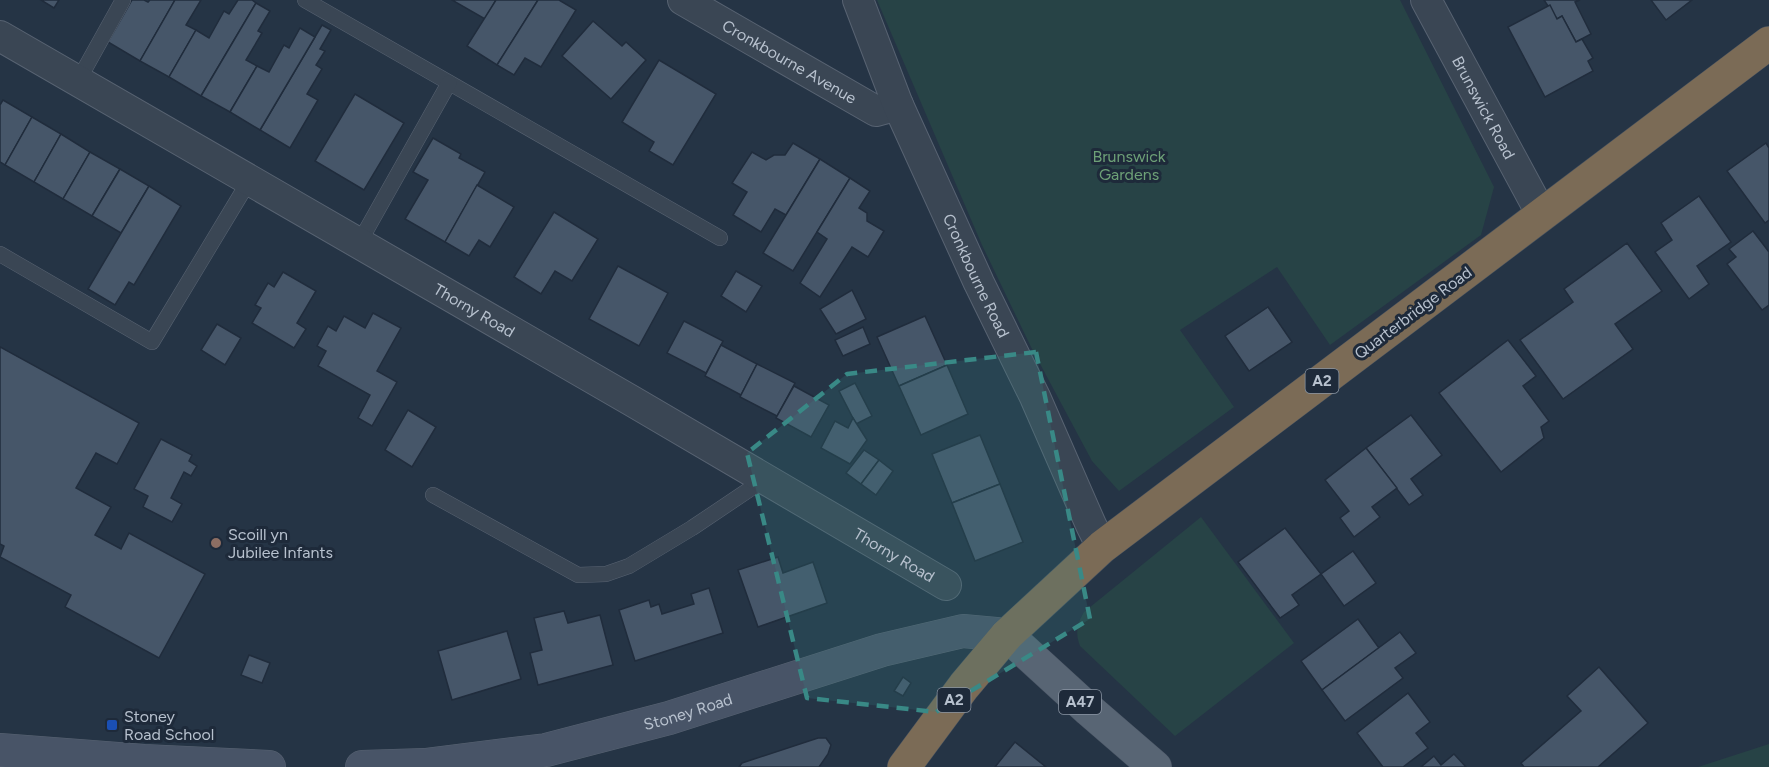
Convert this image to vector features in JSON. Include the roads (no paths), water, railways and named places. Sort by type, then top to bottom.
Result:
[{"type":"highway","name":"Quarterbridge Road","points":[[1007,635],[1102,547],[1769,43]]},
{"type":"highway","name":"A2","points":[[904,767],[964,686],[1007,635]]},
{"type":"main road","name":"A47","points":[[1007,635],[1089,711],[1155,767]]},
{"type":"street","name":"Cronkbourne Avenue","points":[[683,0],[876,111],[898,105]]},
{"type":"street","name":"Cronkbourne Road","points":[[858,0],[898,105],[979,283],[1035,397],[1090,525],[1102,547]]},
{"type":"street","name":"Brunswick Road","points":[[1426,0],[1542,215]]},
{"type":"street","name":"Thorny Road","points":[[0,36],[946,585]]},
{"type":"street","name":"Stoney Road","points":[[362,767],[425,765],[546,750],[669,718],[882,650],[963,631],[1007,635]]},
{"type":"street","points":[[0,750],[144,761],[268,767]]},
{"type":"lane","points":[[78,81],[123,0]]},
{"type":"lane","points":[[305,0],[720,238]]},
{"type":"lane","points":[[359,243],[449,83]]},
{"type":"lane","points":[[0,254],[152,342],[249,180]]},
{"type":"lane","points":[[433,495],[578,575],[606,574],[629,566],[692,528],[765,479]]},
{"type":"place","name":"Scoill yn Jubilee Infants","points":[[216,543]]},
{"type":"place","name":"Stoney Road School","points":[[112,725]]},
{"type":"park label","name":"Brunswick Gardens","points":[[1129,165]]}]
